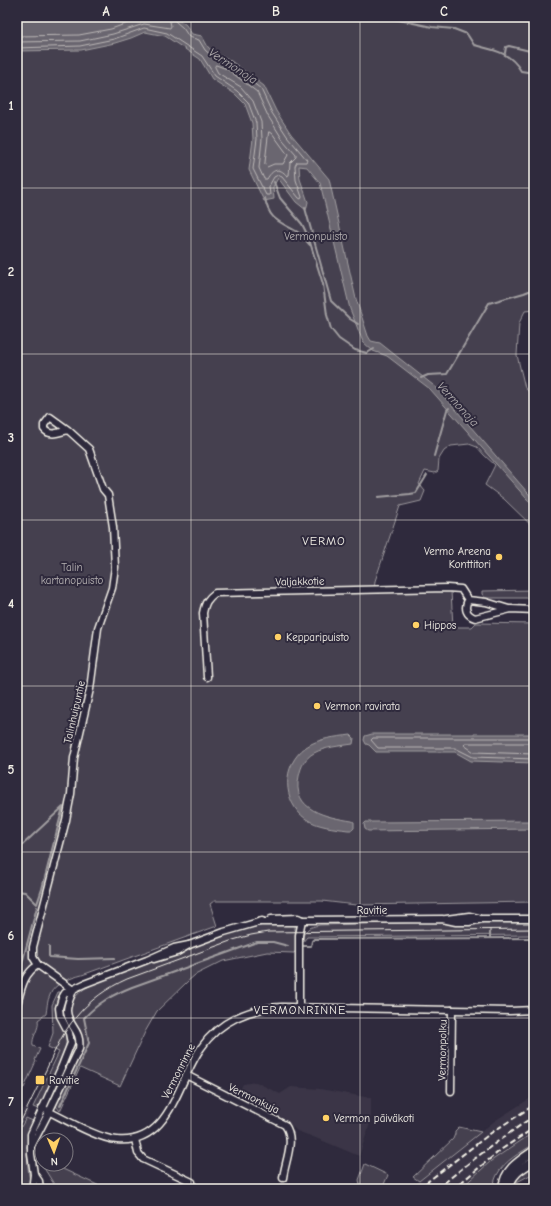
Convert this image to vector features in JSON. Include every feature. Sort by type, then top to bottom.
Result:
[{"type":"main road","points":[[503,1189],[503,1182],[506,1174],[514,1165],[534,1151]]},
{"type":"main road","points":[[509,1189],[509,1184],[512,1177],[519,1170],[534,1161]]},
{"type":"street","name":"Talinhuipuntie","points":[[38,965],[33,957],[33,947],[66,820],[71,794],[74,758],[90,689],[98,628],[114,578],[115,554],[108,495],[103,489],[88,448],[68,430]]},
{"type":"street","name":"Valjakkotie","points":[[207,678],[203,613],[204,606],[208,598],[215,593],[433,587],[461,589],[468,600]]},
{"type":"street","points":[[511,610],[486,602],[468,600],[466,605],[466,611],[470,616],[475,618],[511,610],[534,610]]},
{"type":"street","name":"Ravitie","points":[[34,1174],[31,1134],[69,1049],[71,1038],[62,1020],[59,1008],[65,993],[99,978],[147,960],[164,957],[189,945],[235,928],[259,922],[297,922],[302,920],[442,919],[456,922],[469,922],[482,919],[534,919]]},
{"type":"street","points":[[299,1007],[300,935],[302,920]]},
{"type":"street","points":[[17,1005],[24,980],[38,965],[73,990],[68,1002],[67,1012],[70,1021],[78,1034],[80,1044],[50,1112],[31,1147]]},
{"type":"street","name":"Vermonrinne","points":[[42,1108],[111,1139],[135,1139],[152,1131],[162,1122],[169,1111],[200,1048],[209,1038],[228,1022],[246,1013],[262,1009],[299,1007],[534,1010]]},
{"type":"street","name":"Vermonpolku","points":[[451,1091],[452,1010]]},
{"type":"street","name":"Vermonkuja","points":[[186,1075],[286,1125],[289,1130],[290,1138],[283,1178]]},
{"type":"street","points":[[135,1139],[138,1153],[143,1159],[192,1182]]},
{"type":"street","points":[[34,1174],[34,1189]]},
{"type":"street","points":[[34,1174],[39,1181],[40,1189]]},
{"type":"shaded area","name":"Vermon päiväkoti","points":[[256,1082],[280,1094],[291,1087],[320,1089],[371,1098],[371,1120],[359,1156],[297,1131],[286,1120],[237,1096],[243,1084]]},
{"type":"shaded area","points":[[534,1096],[534,1132],[491,1161],[460,1189],[409,1189],[496,1120]]},
{"type":"shaded area","points":[[22,1108],[29,1113],[17,1134],[17,1118]]},
{"type":"green space","points":[[151,17],[534,17],[534,310],[525,311],[519,323],[517,355],[525,388],[534,397],[534,528],[504,499],[485,485],[495,465],[477,447],[469,444],[451,446],[444,451],[439,459],[438,471],[435,473],[425,471],[419,484],[425,491],[421,501],[400,506],[375,581],[374,592],[451,591],[453,627],[472,627],[476,623],[534,624],[534,902],[356,905],[322,901],[214,901],[210,904],[217,926],[68,979],[55,987],[49,997],[46,1014],[38,1020],[38,1027],[33,1039],[33,1046],[40,1049],[35,1060],[36,1061],[24,1088],[21,1087],[17,1097],[17,20]]},
{"type":"green space","points":[[534,590],[534,598],[485,598],[482,594],[482,591]]},
{"type":"green space","points":[[434,922],[470,924],[486,922],[534,922],[534,935],[307,937],[302,943],[305,932],[309,928],[320,925]]},
{"type":"green space","points":[[295,924],[298,948],[294,953],[267,952],[223,961],[195,975],[187,982],[157,1011],[145,1032],[120,1086],[80,1068],[60,1111],[56,1106],[56,1103],[82,1049],[83,1043],[81,1033],[70,1011],[73,1000],[84,989],[97,982],[149,963],[177,955],[193,947],[235,931],[264,925]]},
{"type":"green space","points":[[58,992],[60,992],[60,994],[56,1010],[57,1017],[66,1035],[66,1051],[38,1109],[33,1107],[59,1052],[48,1047],[53,1033],[52,1005]]},
{"type":"green space","points":[[26,1118],[33,1121],[30,1129],[27,1155],[28,1172],[32,1189],[17,1189],[17,1134]]},
{"type":"green space","points":[[459,1127],[481,1132],[419,1181],[413,1177],[453,1139],[455,1131]]},
{"type":"green space","points":[[534,1132],[534,1144],[513,1157],[504,1165],[497,1175],[493,1187],[490,1188],[488,1184],[478,1189],[460,1189],[491,1161]]},
{"type":"green space","points":[[365,1164],[388,1175],[382,1189],[361,1189],[359,1180]]},
{"type":"green space","points":[[534,1164],[534,1173],[517,1182],[516,1177]]},
{"type":"green space","points":[[46,1172],[69,1172],[106,1189],[57,1189]]},
{"type":"water","points":[[17,17],[176,17],[186,25],[192,34],[202,36],[208,47],[216,54],[231,61],[264,86],[276,111],[291,134],[329,179],[356,299],[371,341],[380,343],[438,389],[534,500],[534,507],[430,389],[387,356],[373,351],[363,342],[350,309],[320,183],[307,167],[299,166],[300,179],[308,202],[306,210],[296,202],[278,178],[273,187],[274,199],[264,201],[249,170],[253,139],[252,123],[245,104],[235,94],[212,79],[200,59],[165,36],[145,32],[115,43],[81,50],[17,51]]},
{"type":"water","points":[[372,734],[534,734],[534,763],[471,761],[455,752],[376,752],[366,744],[364,740],[365,736]]},
{"type":"water","points":[[351,735],[354,738],[353,744],[323,749],[308,757],[301,769],[298,788],[300,797],[306,805],[313,810],[332,817],[352,821],[354,822],[354,828],[352,830],[337,829],[311,822],[298,812],[292,803],[288,783],[292,763],[306,747],[311,744],[328,738]]},
{"type":"water","points":[[534,821],[534,829],[368,831],[365,829],[364,824],[366,822]]},
{"type":"waterway","points":[[385,17],[432,27],[454,29],[467,34],[474,45],[495,50],[507,56],[521,71],[534,73]]},
{"type":"waterway","points":[[505,53],[506,47],[509,46],[534,52]]},
{"type":"waterway","name":"Vermonoja","points":[[274,182],[280,198],[302,224],[308,236],[323,284],[327,315],[331,329],[339,339],[355,350],[367,353],[374,349]]},
{"type":"waterway","points":[[265,198],[267,206],[273,217],[299,233],[310,245]]},
{"type":"waterway","name":"Vermonoja","points":[[305,208],[331,301],[350,319],[358,324]]},
{"type":"waterway","points":[[421,378],[428,375],[447,374],[489,303],[534,289]]},
{"type":"waterway","points":[[434,456],[447,410],[449,408]]},
{"type":"waterway","points":[[378,497],[416,493],[427,475]]},
{"type":"waterway","points":[[17,850],[63,807],[37,904]]},
{"type":"waterway","points":[[17,891],[25,892],[36,903]]},
{"type":"waterway","points":[[17,982],[37,907]]},
{"type":"waterway","points":[[490,931],[490,938]]},
{"type":"waterway","points":[[304,946],[311,946],[314,939],[534,938]]},
{"type":"waterway","points":[[60,1106],[89,1043],[84,1018],[101,1003],[132,987],[257,942],[273,942],[288,946]]},
{"type":"waterway","points":[[49,946],[50,957],[78,959],[115,958]]},
{"type":"tram line","points":[[17,1129],[56,1048],[71,1023],[93,1000],[106,990],[127,979],[233,940],[268,932],[534,929]]},
{"type":"railway","points":[[418,1189],[491,1133],[534,1105]]},
{"type":"railway","points":[[437,1189],[484,1151],[534,1116]]},
{"type":"railway","points":[[453,1189],[502,1149],[534,1128]]},
{"type":"place","name":"Vermo Areena Konttitori","points":[[499,557]]},
{"type":"place","name":"Hippos","points":[[416,625]]},
{"type":"place","name":"Kepparipuisto","points":[[278,637]]},
{"type":"place","name":"Vermon ravirata","points":[[317,706]]},
{"type":"place","name":"Ravitie","points":[[40,1080]]},
{"type":"place","name":"Vermon päiväkoti","points":[[326,1118]]},
{"type":"district","name":"VERMO","points":[[324,541]]},
{"type":"district","name":"VERMONRINNE","points":[[300,1010]]},
{"type":"park label","name":"Vermonpuisto","points":[[316,236]]},
{"type":"park label","name":"Talin kartanopuisto","points":[[72,573]]}]
